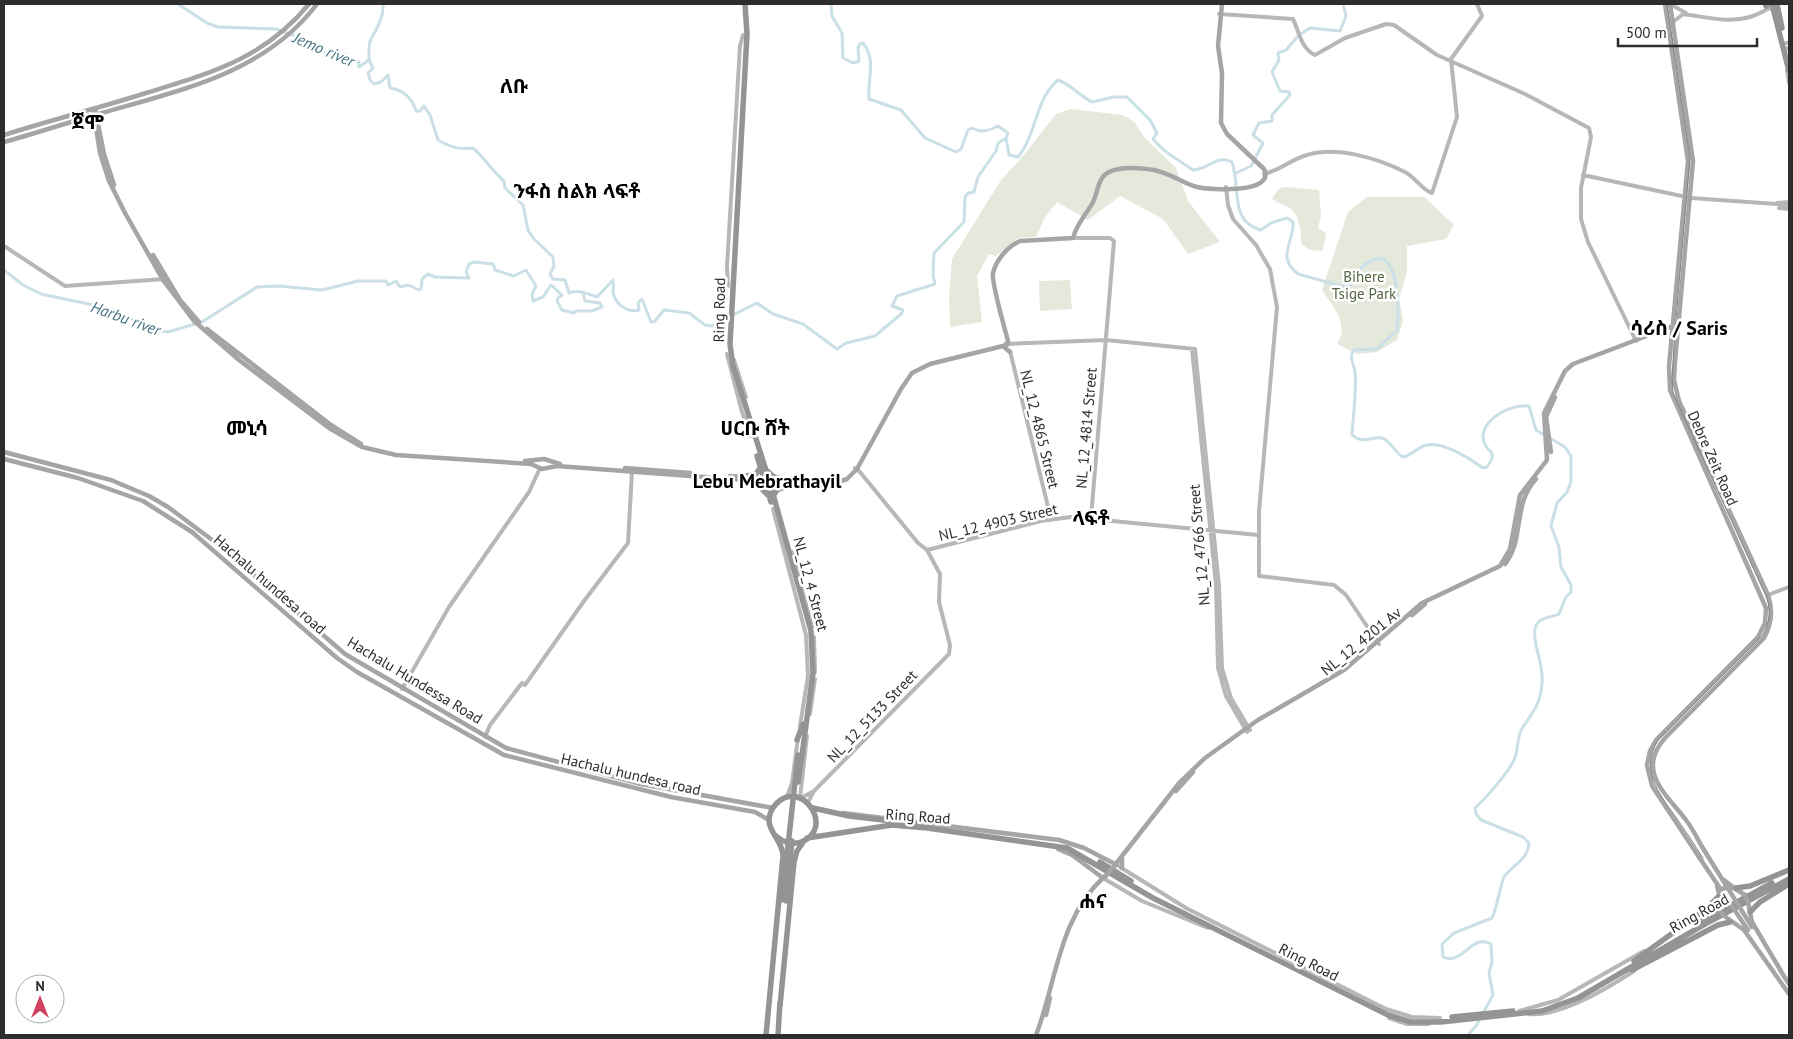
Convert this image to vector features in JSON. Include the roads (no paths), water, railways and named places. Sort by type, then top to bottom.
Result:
[{"type":"highway","name":"Ring Road","points":[[743,4],[745,34],[728,315],[729,354],[811,631],[813,672],[800,755],[784,900]]},
{"type":"highway","points":[[1772,6],[1787,46],[1789,59]]},
{"type":"highway","points":[[1787,46],[1789,71]]},
{"type":"highway","points":[[742,479],[756,474],[762,467],[774,477],[788,482]]},
{"type":"highway","points":[[742,479],[761,488],[772,497],[777,490],[788,482]]},
{"type":"highway","points":[[798,740],[804,724]]},
{"type":"highway","points":[[804,724],[807,741]]},
{"type":"highway","points":[[766,1035],[783,856],[781,844],[769,820],[773,808],[778,802],[786,798],[800,798],[808,802],[813,808],[816,816],[816,826],[797,851],[794,862],[778,1035]]},
{"type":"highway","name":"Ring Road","points":[[813,808],[836,813],[1068,845],[1169,903],[1388,1012],[1408,1019],[1441,1020]]},
{"type":"highway","name":"Ring Road","points":[[807,839],[884,825],[927,828],[1067,848],[1153,898],[1388,1015],[1411,1022],[1519,1012],[1562,1005],[1595,989],[1789,873]]},
{"type":"highway","points":[[776,836],[790,843],[807,839]]},
{"type":"highway","name":"Ring Road","points":[[1519,1012],[1542,1008],[1568,1000],[1719,911],[1789,873]]},
{"type":"highway","points":[[1734,888],[1750,886],[1789,873]]},
{"type":"highway","points":[[1750,912],[1760,902],[1789,884]]},
{"type":"highway","points":[[1634,961],[1649,948],[1706,909],[1718,896]]},
{"type":"highway","points":[[772,976],[784,900]]},
{"type":"highway","points":[[780,1006],[784,900]]},
{"type":"highway","points":[[1595,989],[1718,925],[1733,923]]},
{"type":"main road","points":[[4,135],[216,72],[251,54],[278,35],[309,4]]},
{"type":"main road","points":[[4,142],[87,118],[96,118],[104,112],[203,83],[254,60],[295,29],[317,4]]},
{"type":"main road","points":[[1010,352],[1006,345],[993,275],[1002,255],[1016,242],[1072,238],[1076,224],[1094,199],[1101,178],[1111,170],[1153,169],[1198,186],[1229,188],[1257,184],[1265,174],[1251,157],[1226,135],[1220,124],[1221,74],[1216,46],[1221,4]]},
{"type":"main road","name":"Debre Zeit Road","points":[[1665,4],[1688,159],[1668,373],[1672,397],[1763,597],[1766,610],[1765,623],[1758,637],[1658,737],[1647,759],[1647,773],[1652,786],[1699,857]]},
{"type":"main road","name":"Debre Zeit Road","points":[[1670,4],[1693,158],[1675,362],[1676,393],[1768,595],[1772,618],[1764,638],[1666,737],[1655,754],[1653,769],[1657,784],[1688,821],[1704,850]]},
{"type":"main road","points":[[251,54],[254,60]]},
{"type":"main road","points":[[94,109],[108,176],[165,279],[197,322],[347,437],[369,447],[396,453],[543,465],[766,481],[834,483],[856,468],[909,372],[924,363],[1006,345]]},
{"type":"main road","points":[[1685,194],[1691,195]]},
{"type":"main road","points":[[1636,341],[1673,328]]},
{"type":"main road","name":"NL_12_4201 Av","points":[[1105,877],[1117,866],[1121,857],[1186,775],[1205,758],[1248,730],[1338,678],[1422,602],[1494,570],[1510,554],[1520,495],[1546,464],[1549,443],[1546,428],[1546,408],[1567,368],[1580,361],[1636,341]]},
{"type":"main road","name":"Hachalu Hundessa Road","points":[[4,452],[111,480],[149,496],[185,517],[332,644],[360,665],[506,748],[548,761],[641,784],[773,808]]},
{"type":"main road","name":"Hachalu hundesa road","points":[[4,459],[78,478],[143,501],[178,522],[357,672],[504,755],[638,790],[755,812],[769,820]]},
{"type":"main road","points":[[35,467],[39,461]]},
{"type":"main road","points":[[78,478],[82,472]]},
{"type":"main road","points":[[281,610],[288,606]]},
{"type":"main road","points":[[328,649],[332,644]]},
{"type":"main road","points":[[545,767],[548,761]]},
{"type":"main road","points":[[638,790],[641,784]]},
{"type":"main road","points":[[836,813],[1049,838],[1068,842],[1096,854],[1117,866]]},
{"type":"main road","points":[[908,827],[1050,847],[1072,855],[1105,877]]},
{"type":"main road","points":[[1704,850],[1726,882],[1745,895],[1754,926],[1789,984]]},
{"type":"main road","points":[[1704,850],[1774,973]]},
{"type":"main road","points":[[1110,861],[1121,857]]},
{"type":"main road","points":[[1699,857],[1717,887],[1719,908],[1723,916],[1744,930],[1789,994]]},
{"type":"main road","points":[[1699,857],[1781,971]]},
{"type":"main road","points":[[1098,874],[1098,883]]},
{"type":"main road","points":[[1037,1035],[1046,1012],[1066,939],[1077,910],[1105,877]]},
{"type":"main road","points":[[1066,939],[1081,908],[1105,877]]},
{"type":"main road","points":[[1718,896],[1724,888],[1734,888]]},
{"type":"main road","points":[[1733,923],[1745,922],[1750,912]]},
{"type":"street","points":[[1265,174],[1308,154],[1355,155],[1404,171],[1416,178],[1432,193],[1457,117],[1450,62],[1456,50],[1482,16],[1477,4]]},
{"type":"street","points":[[1670,4],[1681,12],[1699,16]]},
{"type":"street","points":[[1673,22],[1683,14],[1728,21],[1752,16],[1772,6]]},
{"type":"street","points":[[1220,14],[1293,19],[1299,36],[1309,51],[1318,54],[1345,38],[1389,24],[1450,62],[1524,94],[1589,128],[1591,134],[1582,175],[1580,212],[1585,234],[1636,341]]},
{"type":"street","points":[[1787,46],[1789,83]]},
{"type":"street","points":[[1582,175],[1685,194]]},
{"type":"street","points":[[1229,188],[1228,205],[1233,219],[1256,246],[1267,263],[1276,298],[1276,329],[1258,535],[1259,576],[1330,584],[1346,595],[1378,643]]},
{"type":"street","points":[[1691,195],[1768,205],[1789,205]]},
{"type":"street","points":[[1768,205],[1789,205]]},
{"type":"street","name":"NL_12_4814 Street","points":[[1072,238],[1110,238],[1114,240],[1091,518]]},
{"type":"street","points":[[4,246],[65,286],[165,279]]},
{"type":"street","points":[[1006,345],[1106,340]]},
{"type":"street","name":"NL_12_4766 Street","points":[[1106,340],[1193,349],[1211,530],[1219,586],[1222,668],[1227,688],[1248,730]]},
{"type":"street","name":"NL_12_4865 Street","points":[[1010,352],[1051,519]]},
{"type":"street","points":[[399,695],[449,607],[525,498],[543,465]]},
{"type":"street","name":"NL_12_4903 Street","points":[[856,468],[922,547],[927,550],[1051,519],[1071,517],[1258,535]]},
{"type":"street","points":[[485,737],[498,715],[522,683],[525,685],[570,620],[628,543],[632,470]]},
{"type":"street","points":[[775,508],[775,523],[804,619],[807,642],[807,688],[792,783],[786,798]]},
{"type":"street","name":"NL_12_4 Street","points":[[775,508],[783,520],[814,633],[815,671],[800,798]]},
{"type":"street","name":"NL_12_5133 Street","points":[[814,791],[947,657],[950,644],[940,612],[940,574],[927,550]]},
{"type":"street","points":[[1768,595],[1789,587]]},
{"type":"street","points":[[801,786],[803,791],[809,794]]},
{"type":"street","points":[[800,798],[814,791]]},
{"type":"street","points":[[808,802],[814,791]]},
{"type":"street","points":[[1117,866],[1186,908],[1386,1009],[1403,1016],[1441,1020]]},
{"type":"street","points":[[1105,877],[1142,901],[1214,931],[1391,1019],[1419,1025],[1441,1020]]},
{"type":"street","points":[[1519,1012],[1558,1000],[1649,948]]},
{"type":"street","points":[[1519,1012],[1534,1015],[1562,1008],[1583,1000],[1642,966]]},
{"type":"waterway","name":"Jemo river","points":[[178,4],[207,23],[218,27],[277,29],[310,42],[315,49],[342,56],[345,54],[353,61],[359,62],[359,67],[369,60],[373,68],[368,73],[370,80],[374,84],[381,82],[388,75],[390,88],[407,95],[416,111],[420,111],[424,106],[430,115],[438,140],[463,149],[473,148],[504,181],[505,188],[523,205],[528,230],[533,238],[553,257],[554,266],[550,274],[553,279],[565,280],[569,293],[580,292],[597,297],[613,280],[613,292],[619,304],[626,309],[635,311],[639,310],[638,303],[642,299],[651,322],[654,322],[664,310],[689,313],[705,325],[711,326],[757,303],[773,314],[803,324],[837,349],[846,343],[875,336],[901,314],[903,310],[892,306],[897,296],[935,284],[933,275],[934,253],[964,222],[965,197],[968,193],[974,192],[978,177],[996,151],[998,143],[1006,138]]},
{"type":"waterway","points":[[369,60],[369,44],[378,27],[383,4]]},
{"type":"waterway","points":[[831,4],[832,16],[842,33],[843,58],[853,63],[859,61],[858,48],[863,43],[870,56],[869,99],[901,110],[925,138],[956,152],[961,149],[968,130],[972,128],[985,131],[998,126],[1008,133],[1006,138],[1009,155],[1018,157],[1029,138],[1045,97],[1058,80],[1067,84],[1092,102],[1114,97],[1127,97],[1150,120],[1157,133],[1153,139],[1157,144],[1193,170],[1217,161],[1226,160],[1232,162],[1240,212],[1244,220],[1251,226],[1261,230],[1271,223],[1287,218],[1293,222],[1287,255],[1291,267],[1298,274],[1345,287],[1354,283],[1357,275],[1366,264],[1373,260],[1382,259],[1388,264],[1393,273],[1396,285],[1397,330],[1377,349],[1354,350],[1352,353],[1351,358],[1356,386],[1352,435],[1356,438],[1363,440],[1385,439],[1403,457],[1424,446],[1433,444],[1448,448],[1483,468],[1487,467],[1492,459],[1492,453],[1485,444],[1483,436],[1491,420],[1509,409],[1529,406],[1536,430],[1565,447],[1571,456],[1571,482],[1567,492],[1557,503],[1551,526],[1559,547],[1561,567],[1571,585],[1571,592],[1566,597],[1559,614],[1544,618],[1536,625],[1535,641],[1542,675],[1538,701],[1521,731],[1516,756],[1511,766],[1475,808],[1476,814],[1481,820],[1523,837],[1529,843],[1528,849],[1523,858],[1504,877],[1492,918],[1454,933],[1442,944],[1443,957],[1450,959],[1462,954],[1478,943],[1491,944],[1492,962],[1489,973],[1493,995],[1476,1026],[1468,1035]]},
{"type":"waterway","points":[[1236,173],[1251,166],[1263,143],[1253,135],[1259,123],[1272,121],[1272,115],[1290,95],[1289,92],[1280,91],[1272,72],[1279,60],[1278,53],[1286,50],[1299,35],[1310,28],[1340,31],[1346,16],[1343,4]]},
{"type":"waterway","name":"Harbu river","points":[[4,270],[23,285],[41,294],[103,307],[119,312],[151,330],[168,332],[202,322],[257,287],[278,286],[322,290],[358,281],[386,281],[388,285],[396,281],[400,287],[408,285],[419,290],[421,289],[422,279],[428,274],[435,277],[469,278],[466,272],[469,264],[474,262],[493,264],[495,270],[514,276],[526,270],[536,286],[532,294],[533,301],[543,297],[551,285],[562,295],[557,301],[562,310],[574,313],[575,311],[592,311],[602,307],[600,303],[585,301],[583,293]]},
{"type":"tram line","points":[[1667,4],[1690,158],[1675,330],[1673,393],[1765,594],[1769,610],[1767,626],[1762,636],[1658,740],[1653,751],[1651,771],[1657,789],[1703,858]]},
{"type":"district","name":"ለቡ","points":[[514,86]]},
{"type":"district","name":"ጀሞ","points":[[88,122]]},
{"type":"district","name":"ንፋስ ስልክ ላፍቶ","points":[[577,191]]},
{"type":"district","name":"ሳሪስ / Saris","points":[[1679,328]]},
{"type":"district","name":"መኒሳ","points":[[247,428]]},
{"type":"district","name":"ሀርቡ ሸት","points":[[755,428]]},
{"type":"district","name":"Lebu Mebrathayil","points":[[767,481]]},
{"type":"district","name":"ላፍቶ","points":[[1091,518]]},
{"type":"district","name":"ሐና","points":[[1093,901]]},
{"type":"park label","name":"Bihere Tsige Park","points":[[1364,284]]}]
